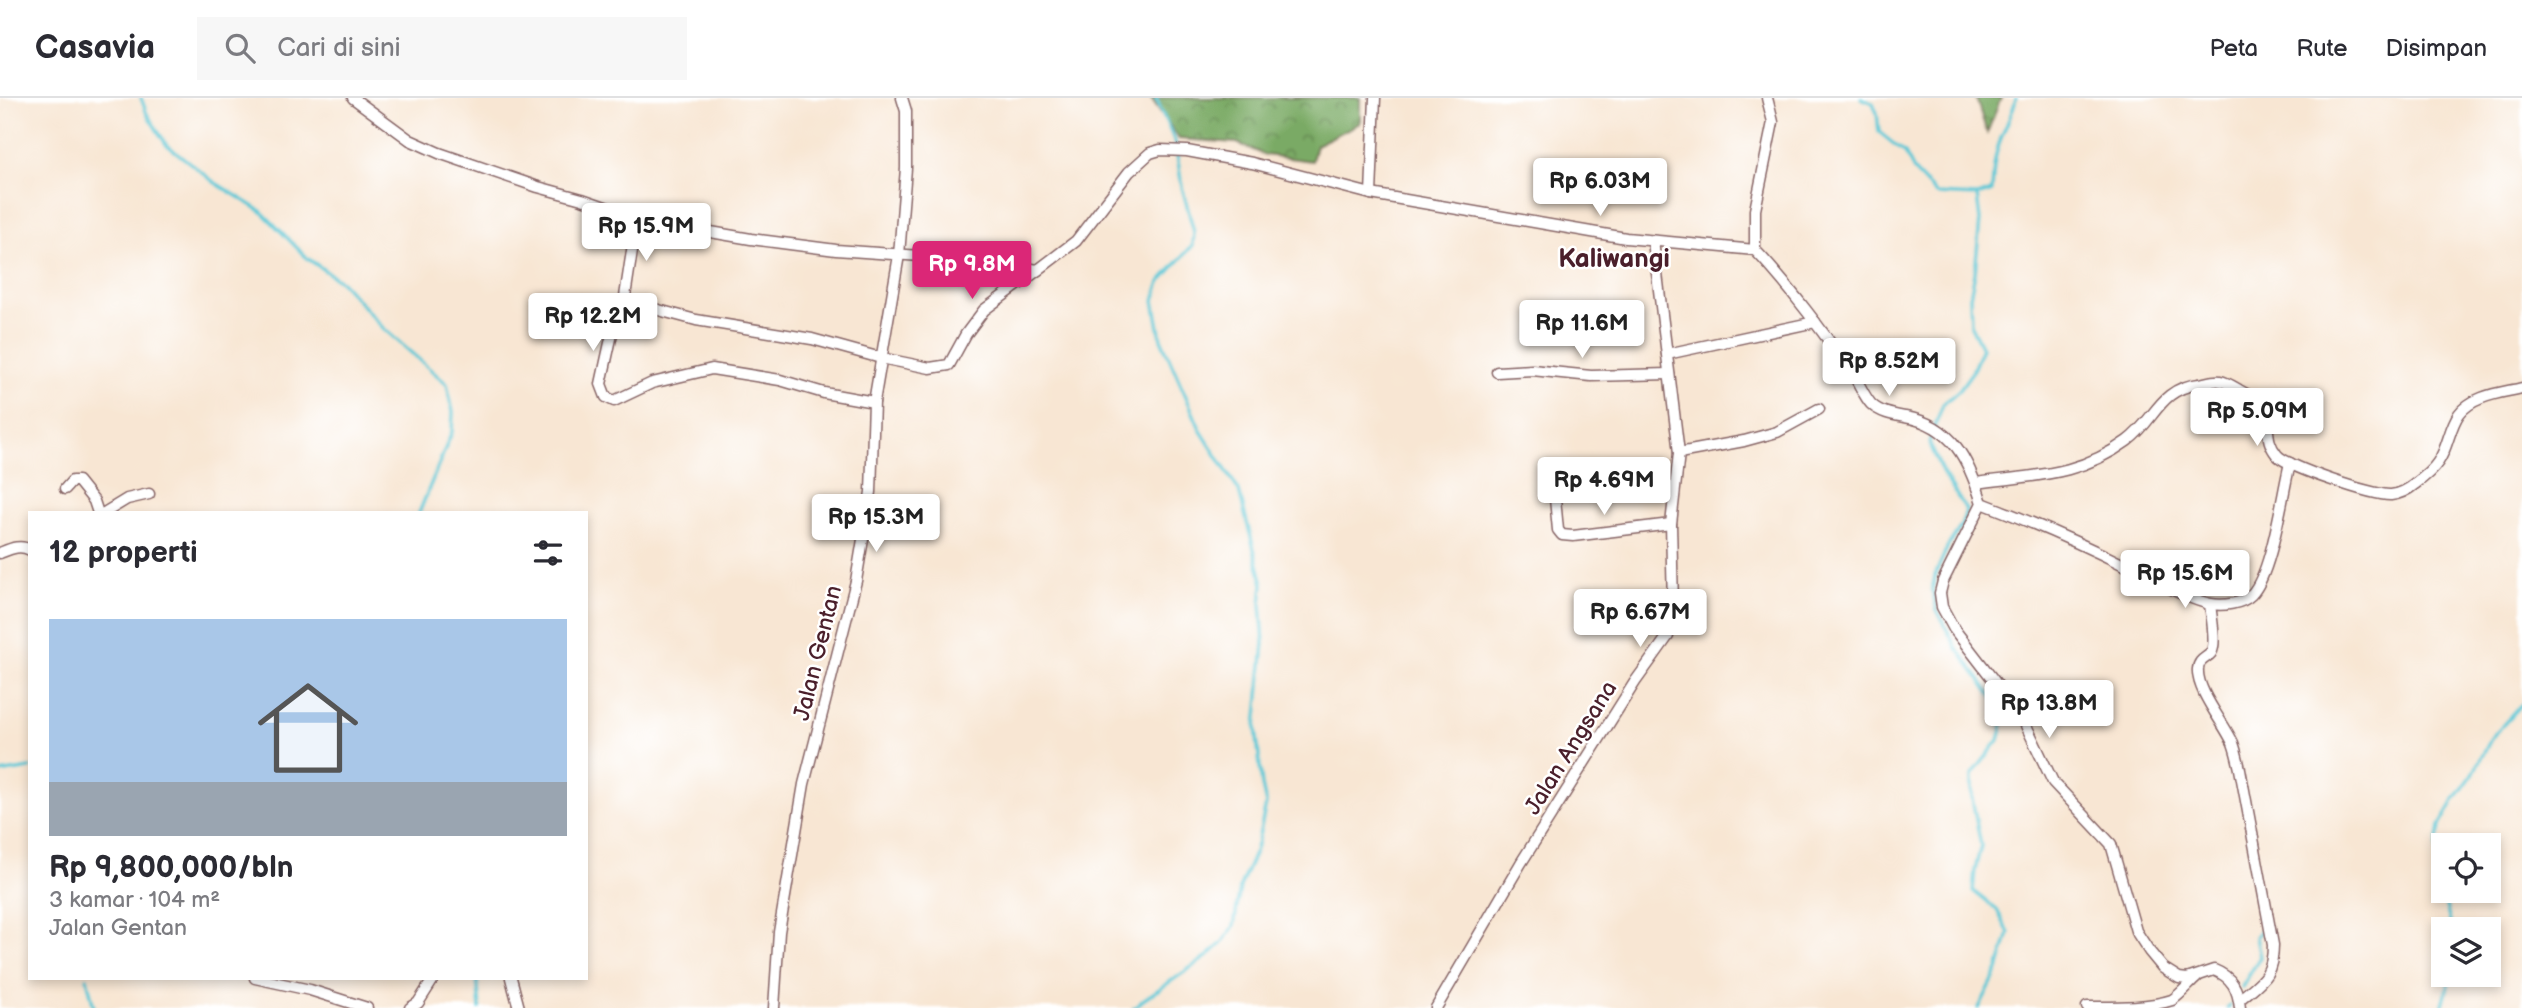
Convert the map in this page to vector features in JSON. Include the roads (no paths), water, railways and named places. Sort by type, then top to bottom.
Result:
[{"type":"street","points":[[353,98],[410,140],[439,153],[637,218],[751,239],[899,255],[976,260],[1038,270]]},
{"type":"street","name":"Jalan Gentan","points":[[774,1008],[779,932],[804,784],[856,581],[871,492],[874,402],[899,255],[906,168],[906,111],[902,98]]},
{"type":"street","points":[[1371,194],[1375,98]]},
{"type":"street","points":[[1755,250],[1755,210],[1773,121],[1767,98]]},
{"type":"street","points":[[624,303],[696,320],[812,339],[930,368],[949,365],[965,334],[984,310],[1076,241],[1120,183],[1150,153],[1171,150],[1252,163],[1371,194],[1512,220],[1653,241],[1755,250],[1785,282],[1876,409],[1942,430],[1956,447],[1976,483],[1982,503],[1943,580],[1940,593],[1942,607],[1974,658],[2022,718],[2053,782],[2111,844],[2137,932],[2149,951],[2163,968],[2179,978],[2187,979],[2214,970],[2229,976],[2240,1004],[2264,978],[2273,963],[2273,946],[2234,744],[2204,692],[2199,678],[2201,660],[2211,652],[2213,642],[2210,604]]},
{"type":"street","points":[[637,218],[624,303],[615,320],[601,384],[606,397],[614,401],[652,383],[712,369],[780,380],[824,393],[874,402]]},
{"type":"street","name":"Jalan Angsana","points":[[1436,1008],[1521,863],[1635,682],[1668,636],[1672,604],[1671,524],[1679,453],[1653,241]]},
{"type":"street","points":[[1667,354],[1815,322]]},
{"type":"street","points":[[1497,372],[1532,370],[1591,376],[1669,374]]},
{"type":"street","points":[[1976,483],[2043,476],[2086,464],[2129,440],[2171,392],[2193,385],[2221,381],[2250,395],[2263,407],[2270,439],[2277,455],[2290,463],[2360,489],[2393,495],[2409,489],[2439,461],[2460,412],[2479,399],[2522,388]]},
{"type":"street","points":[[1679,453],[1777,432],[1819,409]]},
{"type":"street","points":[[1982,503],[2039,524],[2210,604],[2233,604],[2249,597],[2261,581],[2269,561],[2290,463]]},
{"type":"street","points":[[65,489],[72,481],[78,481],[94,501],[97,511]]},
{"type":"street","points":[[1554,488],[1558,530],[1562,535],[1671,524]]},
{"type":"street","points":[[107,511],[127,499],[149,494]]},
{"type":"street","points":[[0,553],[13,548],[28,549]]},
{"type":"street","points":[[2087,1007],[2150,1007],[2163,1004],[2175,998],[2200,974]]},
{"type":"street","points":[[264,980],[310,990],[367,1008]]},
{"type":"street","points":[[410,1008],[418,1003],[433,980]]},
{"type":"street","points":[[512,980],[519,1008]]},
{"type":"waterway","points":[[141,98],[147,114],[166,144],[214,182],[261,211],[307,258],[341,282],[384,329],[447,384],[453,412],[452,432],[420,511]]},
{"type":"waterway","points":[[1134,1008],[1208,956],[1234,926],[1240,887],[1256,849],[1266,804],[1256,727],[1264,643],[1261,604],[1263,584],[1239,491],[1201,431],[1161,339],[1154,300],[1160,282],[1193,245],[1194,232],[1182,187],[1175,142],[1156,98]]},
{"type":"waterway","points":[[1861,98],[1873,103],[1879,132],[1905,153],[1915,172],[1936,194],[1977,196]]},
{"type":"waterway","points":[[1979,1008],[1998,970],[2009,933],[1997,910],[1973,891],[1981,846],[1972,798],[1972,775],[1999,740],[2003,725],[1994,699],[1956,647],[1937,610],[1932,590],[1935,575],[1948,546],[1961,526],[1966,510],[1942,472],[1929,442],[1943,404],[1959,390],[1972,372],[1982,348],[1971,326],[1970,296],[1980,220],[1977,196],[1992,191],[1996,153],[2016,98]]},
{"type":"waterway","points":[[2449,917],[2440,883],[2437,847],[2440,826],[2473,774],[2492,737],[2522,704]]},
{"type":"waterway","points":[[0,773],[28,768]]},
{"type":"waterway","points":[[2242,987],[2260,957],[2256,937],[2265,922]]},
{"type":"waterway","points":[[87,980],[94,1008]]},
{"type":"waterway","points":[[477,980],[480,1008]]},
{"type":"waterway","points":[[2442,1008],[2448,987]]},
{"type":"waterway","points":[[2227,1008],[2230,1005]]},
{"type":"district","name":"Kaliwangi","points":[[1614,259]]}]
